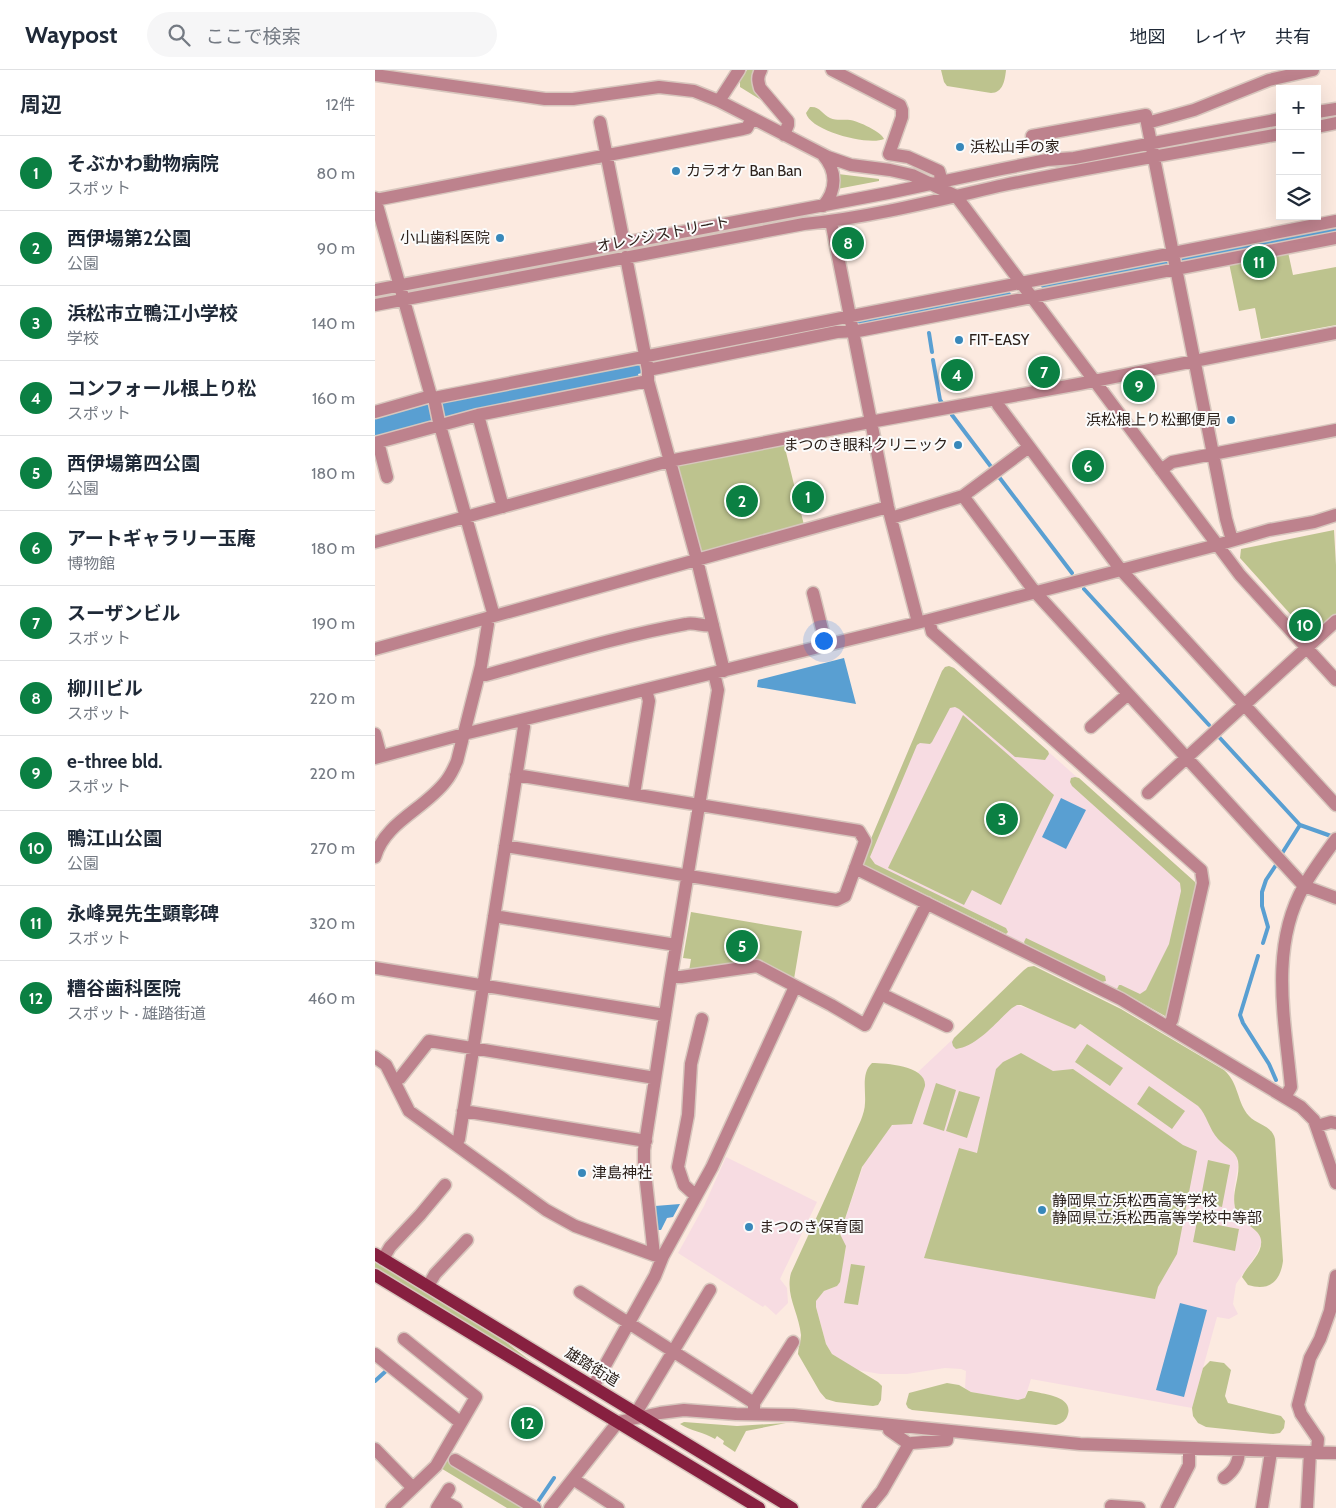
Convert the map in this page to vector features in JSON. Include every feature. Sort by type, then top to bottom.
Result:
[{"type":"main road","name":"雄踏街道","points":[[379,1256],[792,1508]]},
{"type":"main road","points":[[375,1275],[759,1508]]},
{"type":"street","points":[[719,101],[739,70]]},
{"type":"street","points":[[761,70],[758,76],[760,88],[788,121],[784,135]]},
{"type":"street","points":[[832,70],[899,105],[902,110],[902,116],[889,154],[908,157],[939,171],[937,183]]},
{"type":"street","points":[[1147,122],[1194,110],[1269,80],[1313,70]]},
{"type":"street","points":[[375,75],[545,99],[573,99],[647,88],[671,87],[694,91],[719,101],[823,155],[851,165],[901,172],[937,183],[956,196],[1240,575],[1336,680]]},
{"type":"street","points":[[1321,111],[1336,109]]},
{"type":"street","points":[[1032,136],[1146,115],[1213,454],[1232,540]]},
{"type":"street","points":[[375,857],[385,837],[446,782],[457,761],[479,674],[490,617],[466,517],[375,199],[743,129],[747,128],[752,118]]},
{"type":"street","name":"オレンジストリート","points":[[375,290],[823,206],[1047,160],[1075,158],[1276,120]]},
{"type":"street","points":[[600,122],[624,243]]},
{"type":"street","points":[[1321,126],[1336,123]]},
{"type":"street","name":"オレンジストリート","points":[[375,305],[804,224],[831,221],[1005,185],[1276,135]]},
{"type":"street","points":[[823,155],[832,168],[834,184],[828,200],[823,206]]},
{"type":"street","points":[[831,221],[870,422],[890,512],[923,621],[932,632],[1201,870],[1203,883],[1172,1020],[1168,1026]]},
{"type":"street","points":[[387,476],[376,442],[439,423],[837,332],[853,332],[1032,297],[1336,221]]},
{"type":"street","points":[[375,412],[433,398],[635,357],[646,357],[1021,282],[1336,238]]},
{"type":"street","points":[[593,1387],[655,1276],[658,1257],[644,1163],[646,1141],[687,876],[719,690],[719,672],[713,625],[648,376],[646,357],[626,258]]},
{"type":"street","points":[[375,542],[669,461],[1094,381],[1336,333]]},
{"type":"street","points":[[997,399],[998,406],[1121,570],[1336,805]]},
{"type":"street","points":[[478,415],[503,507]]},
{"type":"street","points":[[1161,470],[1172,462],[1336,430]]},
{"type":"street","points":[[375,649],[697,560],[890,512],[963,496],[1029,447]]},
{"type":"street","points":[[963,496],[1035,592],[1304,886],[1336,898]]},
{"type":"street","points":[[375,734],[378,757],[923,621],[1269,530],[1325,520],[1336,515]]},
{"type":"street","points":[[813,593],[826,645]]},
{"type":"street","points":[[1148,793],[1336,621]]},
{"type":"street","points":[[479,674],[486,675],[595,645],[689,623],[713,625]]},
{"type":"street","points":[[634,794],[649,701],[646,690]]},
{"type":"street","points":[[1091,727],[1128,694]]},
{"type":"street","points":[[455,1144],[459,1139],[517,775],[524,727],[523,721]]},
{"type":"street","points":[[505,846],[837,900],[845,896],[865,841],[859,831],[517,775]]},
{"type":"street","points":[[1285,1097],[1291,1087],[1282,992],[1283,957],[1289,923],[1304,886],[1336,839]]},
{"type":"street","points":[[855,868],[1098,987],[1168,1026],[1307,1110],[1315,1120],[1336,1183]]},
{"type":"street","points":[[671,976],[681,977],[757,966],[865,1025],[927,903]]},
{"type":"street","points":[[494,916],[676,945]]},
{"type":"street","points":[[375,968],[665,1015]]},
{"type":"street","points":[[658,1257],[712,1167],[793,991]]},
{"type":"street","points":[[881,994],[947,1026]]},
{"type":"street","points":[[696,1196],[684,1185],[678,1167],[687,1121],[691,1064],[702,1018]]},
{"type":"street","points":[[394,1081],[400,1078],[429,1041],[655,1078]]},
{"type":"street","points":[[375,1057],[386,1065],[409,1111],[546,1210],[560,1219],[658,1257]]},
{"type":"street","points":[[463,1111],[646,1141]]},
{"type":"street","points":[[1317,1126],[1331,1122],[1336,1123]]},
{"type":"street","points":[[379,1256],[420,1215],[445,1185]]},
{"type":"street","points":[[428,1286],[435,1274],[467,1240]]},
{"type":"street","points":[[1307,1508],[1313,1452],[1318,1438],[1301,1414],[1298,1406],[1310,1358],[1320,1339],[1330,1311],[1336,1276]]},
{"type":"street","points":[[639,1415],[710,1290]]},
{"type":"street","points":[[580,1292],[674,1352],[754,1409]]},
{"type":"street","points":[[392,1508],[436,1466],[476,1397],[404,1338]]},
{"type":"street","points":[[754,1409],[793,1342]]},
{"type":"street","points":[[375,1354],[461,1422]]},
{"type":"street","points":[[550,1508],[618,1422],[639,1415],[684,1410],[754,1409],[793,1415],[1074,1444],[1336,1453]]},
{"type":"street","points":[[890,1425],[889,1430],[909,1444]]},
{"type":"street","points":[[868,1508],[882,1490],[909,1444],[912,1442],[947,1440],[948,1431]]},
{"type":"street","points":[[1167,1508],[1189,1465],[1189,1448]]},
{"type":"street","points":[[375,1449],[413,1488]]},
{"type":"street","points":[[1224,1478],[1236,1466],[1239,1450]]},
{"type":"street","points":[[1263,1508],[1271,1452]]},
{"type":"street","points":[[455,1460],[470,1462],[535,1508]]},
{"type":"street","points":[[573,1479],[618,1508]]},
{"type":"street","points":[[443,1499],[456,1508]]},
{"type":"street","points":[[1111,1506],[1139,1508]]},
{"type":"shaded area","points":[[945,667],[954,668],[1195,882],[1165,1016],[1088,975],[864,865],[862,860],[942,671]]},
{"type":"shaded area","name":"静岡県立浜松西高等学校 静岡県立浜松西高等学校中等部","points":[[1017,1005],[1082,1025],[1198,1106],[1204,1113],[1217,1138],[1237,1156],[1238,1166],[1234,1204],[1238,1216],[1257,1232],[1261,1238],[1261,1244],[1256,1255],[1236,1284],[1233,1304],[1238,1314],[1229,1319],[1217,1317],[1192,1408],[1031,1379],[1025,1398],[1018,1400],[971,1392],[965,1388],[966,1371],[961,1369],[945,1368],[907,1374],[880,1374],[857,1370],[832,1354],[826,1344],[816,1301],[824,1291],[837,1286],[846,1249],[840,1234],[864,1163],[890,1127],[895,1124],[923,1078],[918,1072],[954,1038],[994,1014]]},
{"type":"shaded area","name":"まつのき保育園","points":[[726,1157],[817,1202],[780,1279],[787,1288],[788,1303],[776,1315],[765,1305],[763,1307],[678,1253],[704,1206]]},
{"type":"green space","points":[[747,70],[756,70],[761,100],[740,87],[740,81]]},
{"type":"green space","points":[[941,70],[1006,70],[1001,88],[991,93],[947,86]]},
{"type":"green space","points":[[810,107],[819,109],[833,119],[850,120],[864,125],[879,133],[884,139],[877,141],[854,139],[828,131],[810,120],[806,113]]},
{"type":"green space","points":[[838,174],[879,179],[879,181],[837,189]]},
{"type":"green space","points":[[1288,252],[1293,275],[1336,267],[1336,325],[1261,339],[1255,308],[1239,311],[1229,263]]},
{"type":"green space","points":[[784,444],[804,525],[704,553],[700,550],[677,469],[679,464]]},
{"type":"green space","points":[[1334,530],[1336,617],[1311,637],[1240,558],[1241,549]]},
{"type":"green space","points":[[945,667],[954,668],[1048,751],[1049,754],[1045,760],[1015,757],[959,709],[955,707],[950,708],[932,742],[930,744],[920,743],[917,745],[870,857],[875,864],[1006,928],[1008,932],[1006,934],[864,865],[862,860],[942,671]]},
{"type":"green space","points":[[963,715],[1054,795],[1001,905],[972,890],[964,905],[888,868]]},
{"type":"green space","points":[[1071,778],[1079,778],[1195,882],[1196,886],[1168,1015],[1165,1016],[1117,989],[1121,985],[1140,994],[1146,990],[1169,944],[1181,891],[1180,883],[1072,786]]},
{"type":"green space","points":[[691,912],[802,931],[794,979],[757,960],[689,971],[691,959],[683,958]]},
{"type":"green space","points":[[1026,938],[1105,976],[1106,981],[1102,982],[1025,944]]},
{"type":"green space","points":[[1034,966],[1121,1009],[1224,1070],[1233,1081],[1245,1111],[1252,1119],[1271,1131],[1275,1139],[1283,1261],[1279,1275],[1272,1284],[1255,1287],[1248,1285],[1242,1277],[1260,1250],[1260,1236],[1240,1218],[1235,1208],[1234,1195],[1238,1175],[1237,1157],[1215,1135],[1198,1106],[1082,1025],[1080,1024],[1075,1029],[1021,1005],[1012,1008],[987,1032],[972,1043],[956,1049],[953,1046],[954,1038],[1024,970]]},
{"type":"green space","points":[[1087,1044],[1123,1068],[1110,1086],[1075,1062]]},
{"type":"green space","points":[[1021,1053],[1053,1071],[1073,1069],[1183,1145],[1197,1151],[1177,1254],[1158,1287],[1155,1299],[924,1258],[959,1148],[977,1153],[996,1069],[1003,1062]]},
{"type":"green space","points":[[872,1063],[895,1065],[913,1070],[924,1079],[925,1086],[912,1124],[892,1125],[862,1167],[840,1234],[846,1246],[840,1282],[837,1286],[824,1291],[816,1301],[816,1307],[826,1344],[832,1354],[882,1386],[881,1400],[878,1405],[873,1406],[836,1402],[826,1399],[820,1392],[798,1354],[801,1335],[790,1289],[791,1273],[864,1112],[865,1077]]},
{"type":"green space","points":[[936,1083],[956,1090],[944,1131],[923,1124]]},
{"type":"green space","points":[[1149,1086],[1185,1111],[1172,1129],[1137,1104]]},
{"type":"green space","points":[[959,1091],[980,1097],[967,1138],[946,1131]]},
{"type":"green space","points":[[1208,1160],[1230,1165],[1222,1207],[1200,1202]]},
{"type":"green space","points":[[1197,1221],[1239,1229],[1235,1251],[1193,1242]]},
{"type":"green space","points":[[375,1261],[498,1336],[549,1375],[375,1268]]},
{"type":"green space","points":[[851,1264],[865,1266],[858,1305],[844,1303]]},
{"type":"green space","points":[[1210,1361],[1224,1363],[1231,1370],[1225,1396],[1228,1403],[1281,1416],[1285,1421],[1284,1428],[1280,1433],[1273,1434],[1206,1427],[1198,1423],[1193,1416],[1192,1408],[1203,1368]]},
{"type":"green space","points":[[947,1383],[959,1385],[971,1392],[1018,1400],[1025,1398],[1028,1391],[1049,1395],[1066,1403],[1068,1414],[1063,1421],[1056,1425],[912,1410],[908,1408],[906,1404],[909,1393]]},
{"type":"green space","points":[[684,1422],[737,1426],[786,1423],[746,1431],[735,1452],[723,1444],[724,1441],[717,1436],[715,1439],[680,1424]]},
{"type":"green space","points":[[445,1458],[526,1508],[507,1508],[439,1467]]},
{"type":"water","points":[[1336,227],[1336,232],[1043,289],[1039,284]]},
{"type":"water","points":[[1008,290],[1012,295],[856,326],[855,321]]},
{"type":"water","points":[[639,361],[642,373],[638,374],[639,377],[375,437],[375,417],[428,403]]},
{"type":"water","points":[[844,658],[856,704],[757,687],[758,680]]},
{"type":"water","points":[[1061,798],[1086,810],[1066,849],[1042,837]]},
{"type":"water","points":[[680,1204],[673,1217],[667,1218],[661,1230],[657,1230],[655,1206]]},
{"type":"water","points":[[1180,1303],[1207,1310],[1184,1397],[1156,1390]]},
{"type":"waterway","points":[[929,333],[932,352]]},
{"type":"waterway","points":[[933,360],[940,400],[943,404]]},
{"type":"waterway","points":[[952,415],[992,468]]},
{"type":"waterway","points":[[999,477],[1072,573]]},
{"type":"waterway","points":[[1084,589],[1209,725]]},
{"type":"waterway","points":[[1219,737],[1300,825],[1331,836]]},
{"type":"waterway","points":[[1281,855],[1300,825]]},
{"type":"waterway","points":[[1263,943],[1268,927],[1262,906],[1262,892],[1266,880],[1276,865]]},
{"type":"waterway","points":[[1258,956],[1240,1015],[1269,1064],[1276,1080]]},
{"type":"waterway","points":[[375,1381],[386,1371]]},
{"type":"waterway","points":[[537,1503],[554,1478]]},
{"type":"place","name":"浜松山手の家","points":[[960,147]]},
{"type":"place","name":"カラオケ Ban Ban","points":[[676,171]]},
{"type":"place","name":"小山歯科医院","points":[[500,238]]},
{"type":"place","name":"柳川ビル","points":[[848,243]]},
{"type":"place","name":"永峰晃先生顕彰碑","points":[[1259,262]]},
{"type":"place","name":"FIT-EASY","points":[[959,340]]},
{"type":"place","name":"スーザンビル","points":[[1044,372]]},
{"type":"place","name":"コンフォール根上り松","points":[[957,375]]},
{"type":"place","name":"e-three bld.","points":[[1139,386]]},
{"type":"place","name":"浜松根上り松郵便局","points":[[1231,420]]},
{"type":"place","name":"まつのき眼科クリニック","points":[[958,445]]},
{"type":"place","name":"アートギャラリー玉庵","points":[[1088,466]]},
{"type":"place","name":"そぶかわ動物病院","points":[[808,497]]},
{"type":"place","name":"西伊場第2公園","points":[[742,501]]},
{"type":"place","name":"鴨江山公園","points":[[1305,625]]},
{"type":"place","name":"浜松市立鴨江小学校","points":[[1002,819]]},
{"type":"place","name":"西伊場第四公園","points":[[742,946]]},
{"type":"place","name":"津島神社","points":[[582,1173]]},
{"type":"place","name":"静岡県立浜松西高等学校 静岡県立浜松西高等学校中等部","points":[[1042,1210]]},
{"type":"place","name":"まつのき保育園","points":[[749,1227]]},
{"type":"place","name":"糟谷歯科医院","points":[[527,1423]]}]
